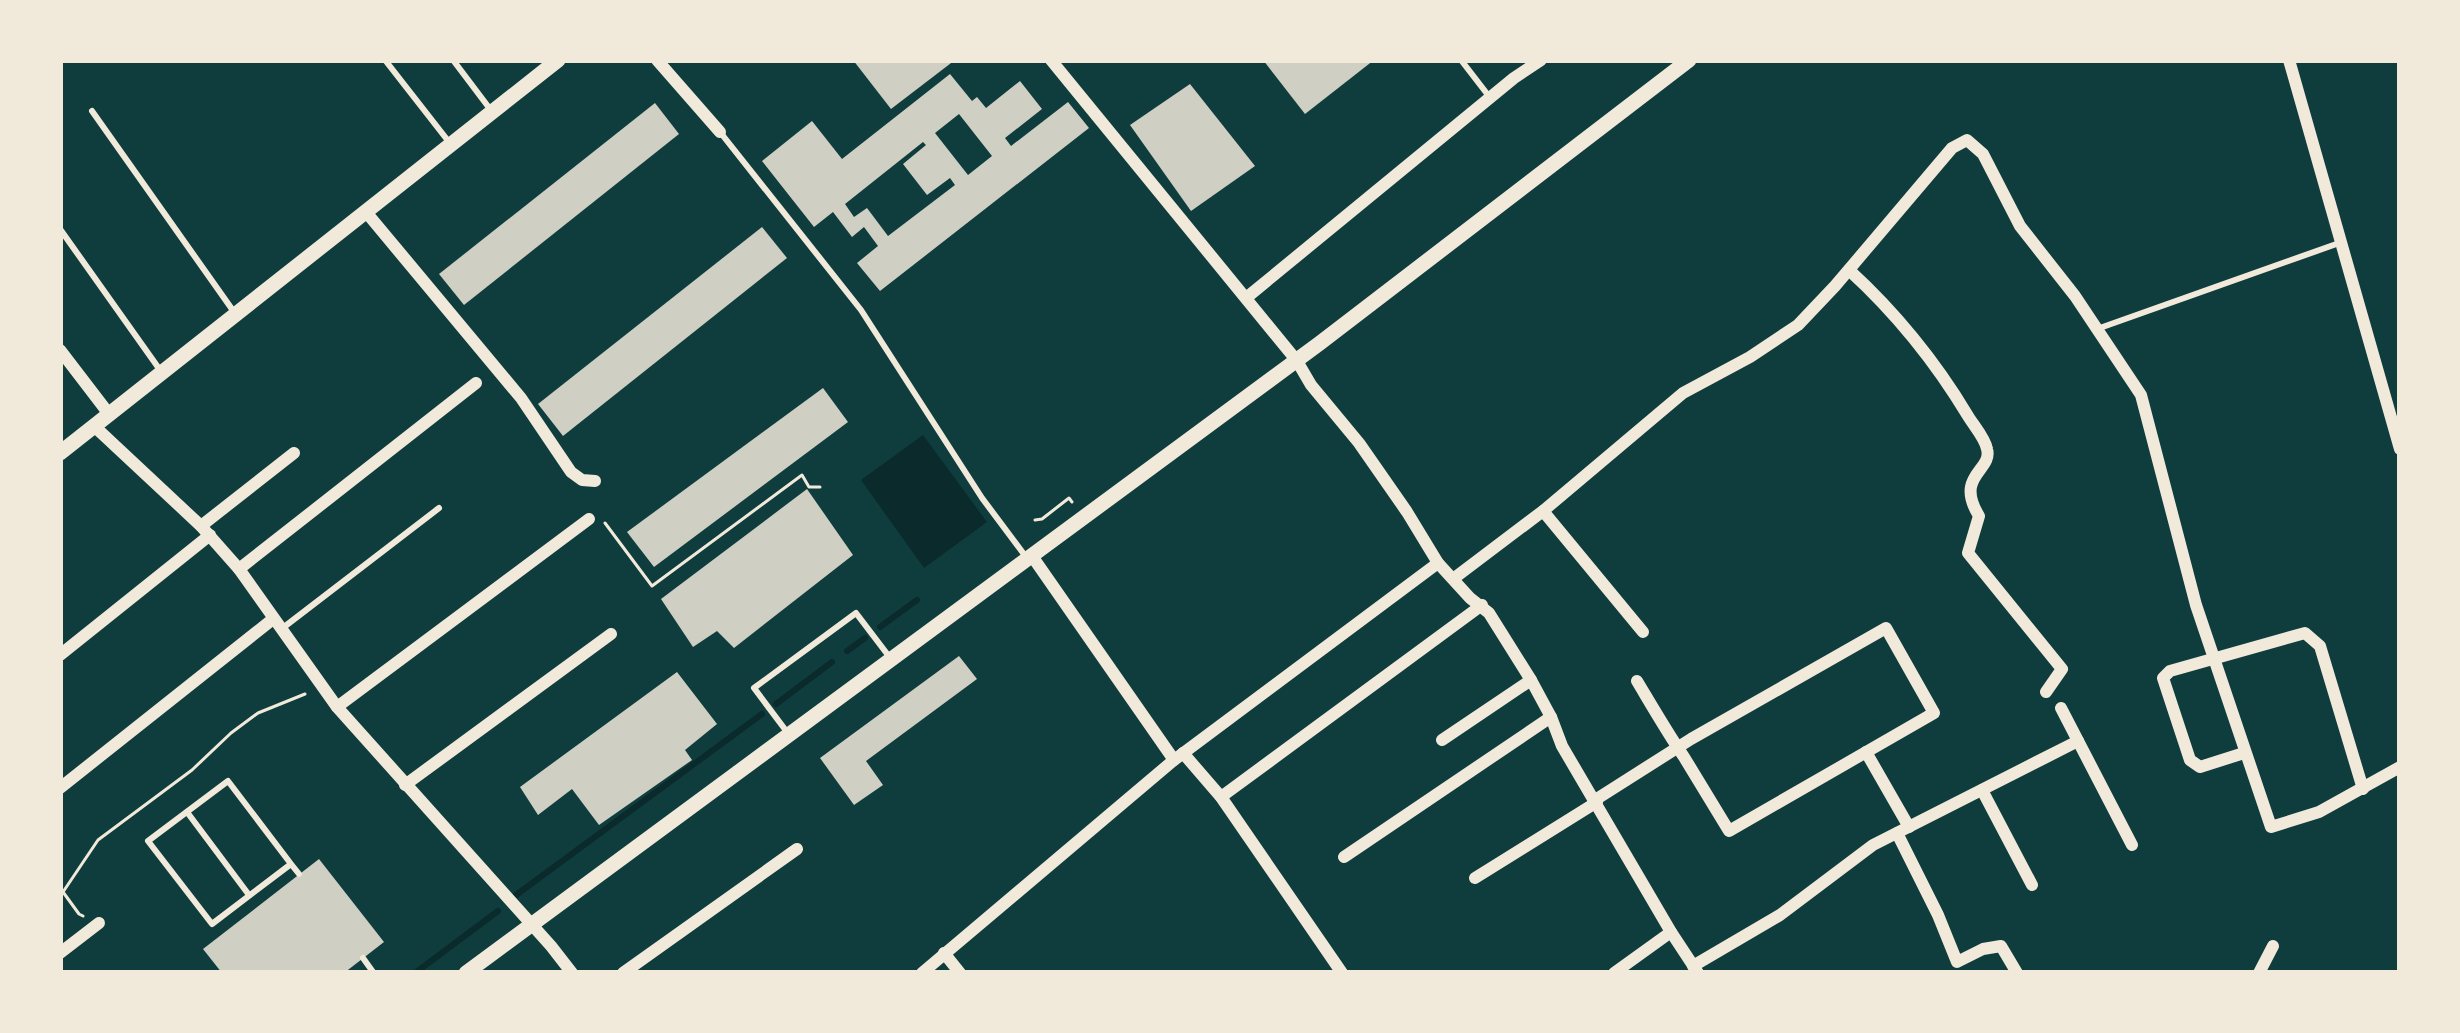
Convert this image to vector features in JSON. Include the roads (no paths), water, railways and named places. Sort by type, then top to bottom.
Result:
[{"type":"street","points":[[60,453],[558,60]]},
{"type":"street","points":[[657,60],[720,132]]},
{"type":"street","points":[[1052,60],[1297,361],[1359,443],[1438,562],[1482,605],[1531,680],[1562,746],[1696,969],[1780,915],[1857,856],[2078,741]]},
{"type":"street","points":[[1246,298],[1541,60]]},
{"type":"street","points":[[466,973],[1297,361],[1689,60]]},
{"type":"street","points":[[2289,60],[2400,449]]},
{"type":"street","points":[[1453,579],[1543,511],[1683,393],[1790,332],[1952,148],[1966,140],[1983,154],[2020,226],[2097,328],[2145,404],[2196,605],[2271,827],[2319,812],[2400,767]]},
{"type":"street","points":[[366,212],[521,398],[572,472],[595,481]]},
{"type":"street","points":[[1849,270],[1903,323],[1952,388],[1986,446],[1986,461],[1971,478],[1971,502],[1979,516],[1968,553],[2062,669],[2046,692]]},
{"type":"street","points":[[60,350],[109,414]]},
{"type":"street","points":[[239,569],[476,383]]},
{"type":"street","points":[[94,426],[206,531],[338,706],[572,973]]},
{"type":"street","points":[[60,655],[294,453]]},
{"type":"street","points":[[1543,511],[1643,632]]},
{"type":"street","points":[[338,706],[594,517]]},
{"type":"street","points":[[1030,557],[1178,757],[1221,797],[1342,973]]},
{"type":"street","points":[[922,973],[1178,757],[1438,562]]},
{"type":"street","points":[[1221,797],[1482,605]]},
{"type":"street","points":[[60,788],[277,624]]},
{"type":"street","points":[[1475,878],[1678,748],[1886,628],[1934,712],[1730,831],[1678,748],[1637,680]]},
{"type":"street","points":[[2244,753],[2200,767],[2190,760],[2163,678],[2170,670],[2305,633],[2320,646],[2362,789]]},
{"type":"street","points":[[405,785],[611,634]]},
{"type":"street","points":[[1442,740],[1531,680]]},
{"type":"street","points":[[2061,708],[2132,845]]},
{"type":"street","points":[[1344,857],[1551,717]]},
{"type":"street","points":[[1866,752],[1957,962],[2001,946],[2017,973]]},
{"type":"street","points":[[1982,790],[2032,885]]},
{"type":"street","points":[[623,973],[796,849]]},
{"type":"street","points":[[60,952],[99,923]]},
{"type":"street","points":[[1614,973],[1671,932]]},
{"type":"street","points":[[2259,973],[2273,946]]},
{"type":"street","points":[[944,953],[960,973]]},
{"type":"lane","points":[[385,60],[451,145]]},
{"type":"lane","points":[[453,60],[493,112]]},
{"type":"lane","points":[[1460,60],[1490,98]]},
{"type":"lane","points":[[92,111],[236,314]]},
{"type":"lane","points":[[720,132],[861,310],[982,498],[1030,557]]},
{"type":"lane","points":[[60,229],[162,373]]},
{"type":"lane","points":[[2097,328],[2342,242]]},
{"type":"lane","points":[[277,624],[439,508]]},
{"type":"lane","points":[[789,735],[754,688],[856,613],[892,659]]},
{"type":"lane","points":[[291,864],[212,924],[148,841],[228,781],[299,874]]},
{"type":"lane","points":[[187,812],[249,896]]},
{"type":"lane","points":[[363,958],[373,972]]},
{"type":"water","points":[[923,435],[987,522],[924,568],[861,480]]},
{"type":"waterway","points":[[880,627],[917,600]]},
{"type":"waterway","points":[[847,651],[865,638]]},
{"type":"waterway","points":[[776,704],[832,662]]},
{"type":"waterway","points":[[516,895],[762,714]]},
{"type":"waterway","points":[[415,973],[498,911]]}]
